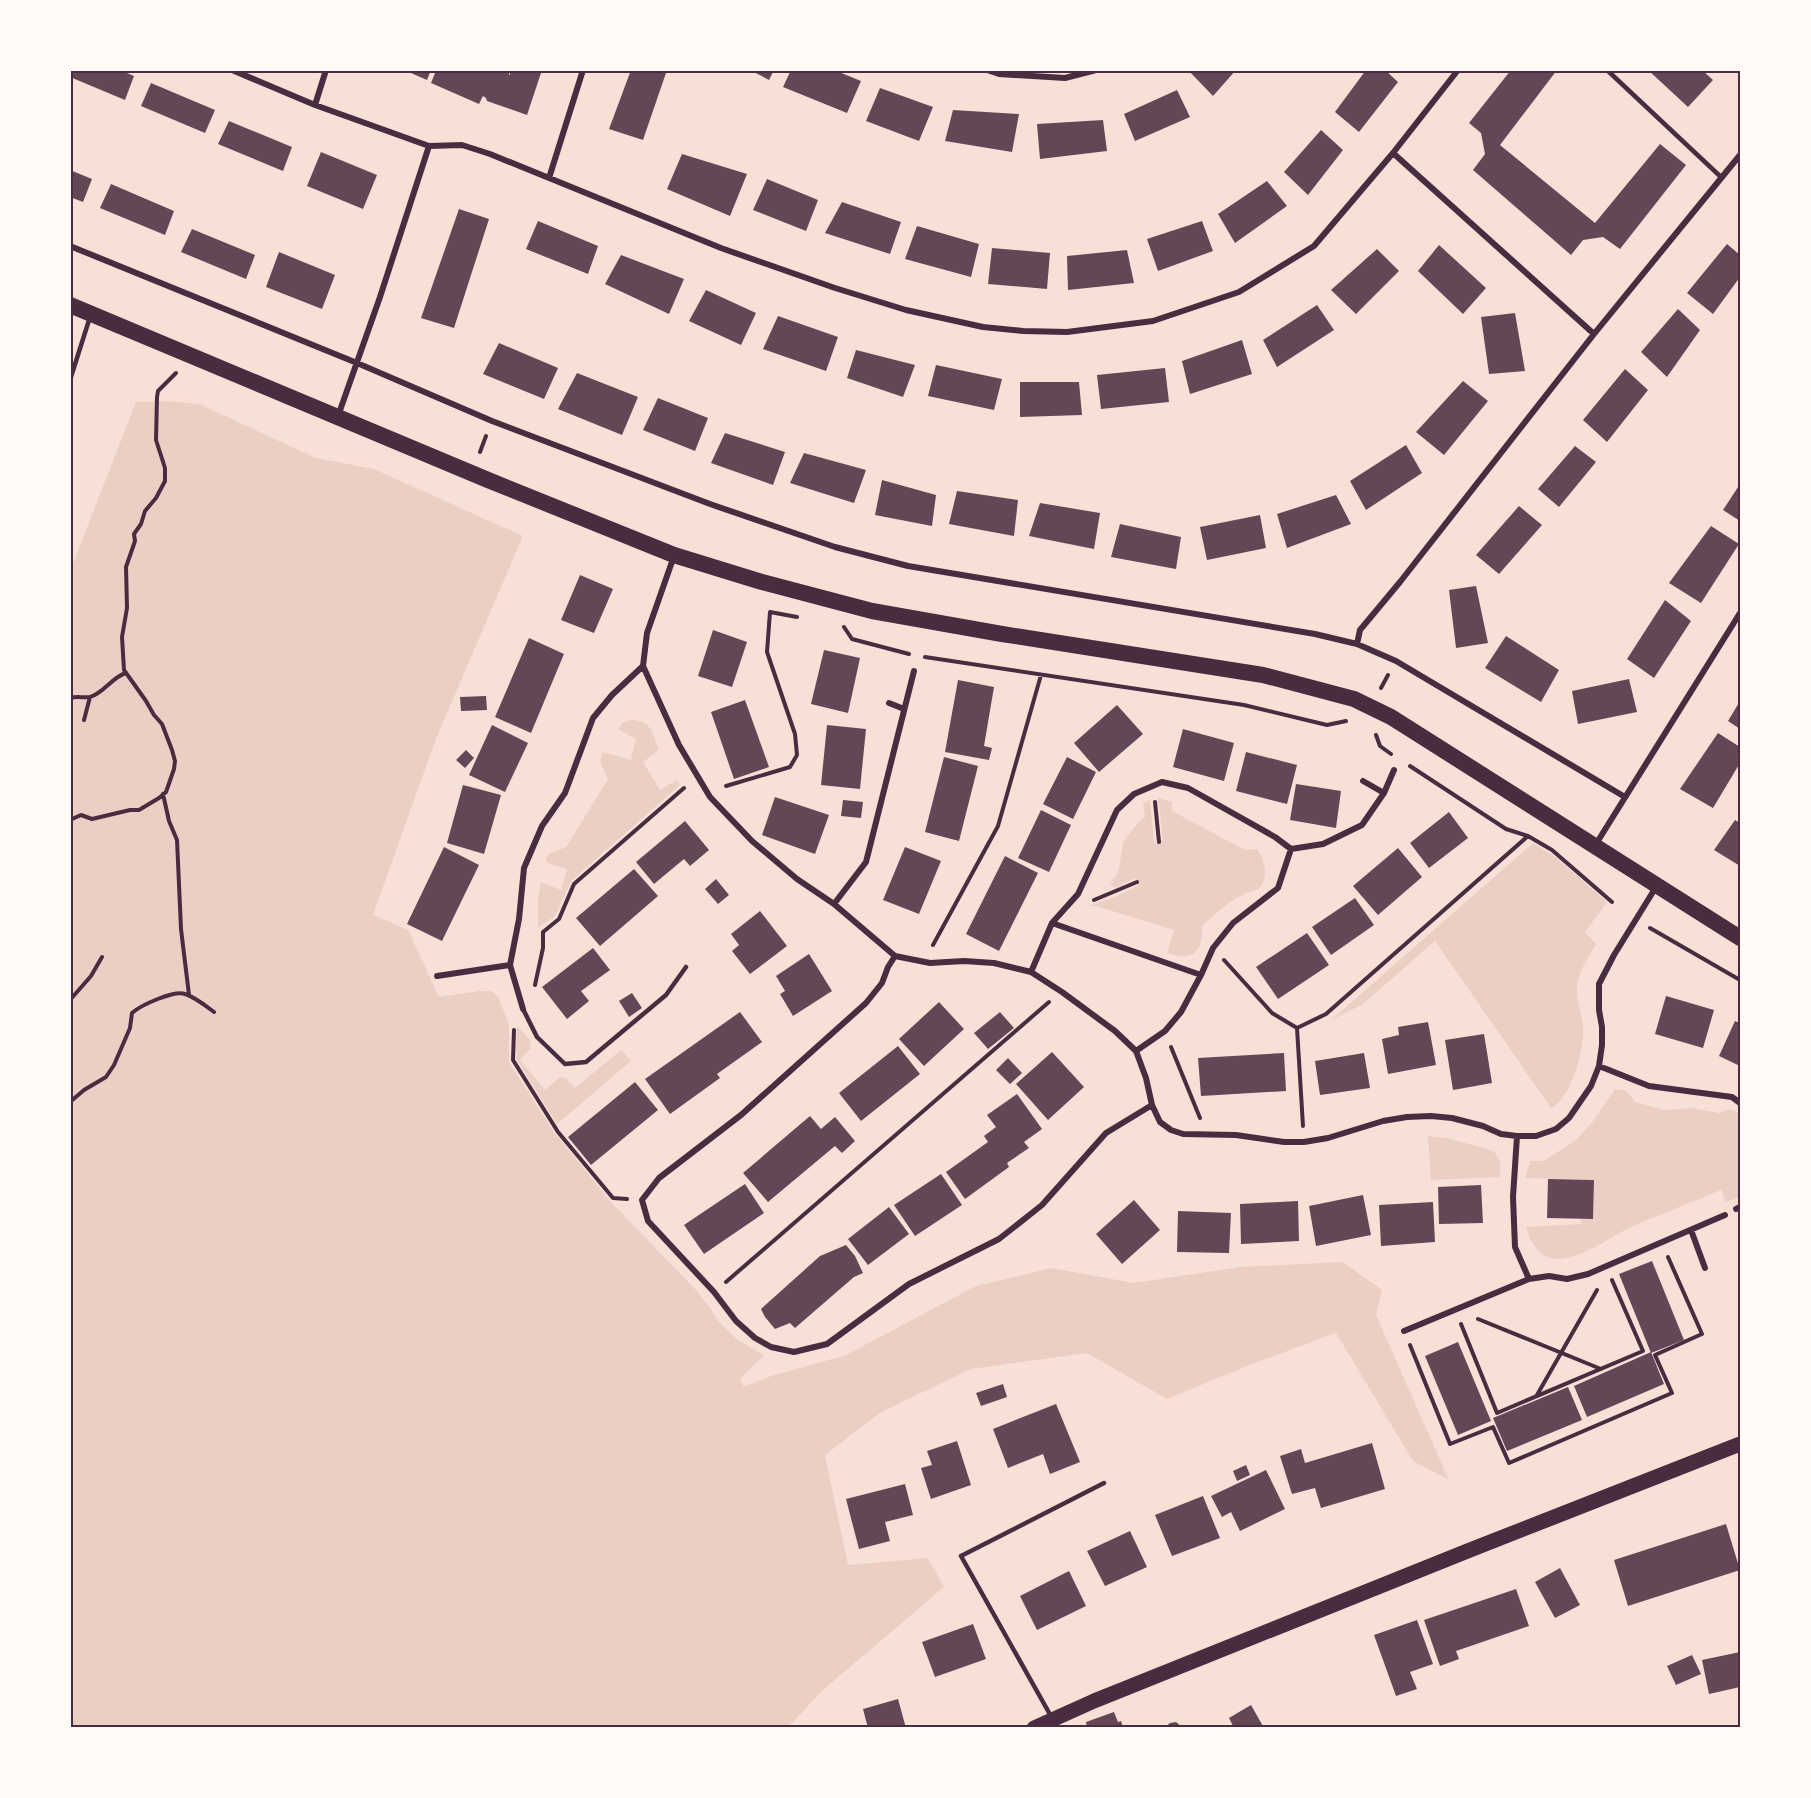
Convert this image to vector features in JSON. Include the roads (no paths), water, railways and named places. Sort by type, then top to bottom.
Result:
[{"type":"highway","points":[[70,305],[674,555],[762,582],[872,611],[1263,675],[1354,699],[1391,717],[1740,938]]},
{"type":"main road","points":[[1034,1728],[1094,1701],[1426,1568],[1739,1448]]},
{"type":"street","points":[[232,70],[315,105],[429,146],[462,146],[490,154],[721,248],[835,288],[906,310],[983,327],[1067,332],[1153,321],[1239,292],[1314,246],[1393,153],[1458,70]]},
{"type":"street","points":[[315,105],[326,70]]},
{"type":"street","points":[[549,178],[583,70]]},
{"type":"street","points":[[987,70],[999,74],[1065,78],[1096,70]]},
{"type":"street","points":[[338,417],[429,146]]},
{"type":"street","points":[[1393,153],[1594,334]]},
{"type":"street","points":[[1357,644],[1360,630],[1594,334],[1740,155]]},
{"type":"street","points":[[70,246],[357,363],[492,421],[710,504],[835,547],[908,566],[1315,634],[1357,644],[1396,661],[1625,797]]},
{"type":"street","points":[[674,555],[647,633],[644,666],[679,745],[711,797],[761,849],[797,879],[834,904],[895,956],[930,963],[964,961],[994,963],[1031,972],[1062,992],[1115,1031],[1136,1051],[1146,1078],[1152,1105],[1160,1122],[1183,1134],[1236,1135],[1284,1142],[1304,1142],[1328,1138],[1383,1121],[1431,1116],[1452,1118],[1483,1126],[1501,1134],[1517,1136],[1536,1136],[1556,1130],[1569,1118],[1591,1086],[1599,1066],[1602,1045],[1599,984],[1614,955],[1658,885]]},
{"type":"street","points":[[1596,845],[1740,613]]},
{"type":"street","points":[[523,1009],[510,965],[519,919],[524,868],[542,826],[565,793],[594,718],[612,695],[644,666]]},
{"type":"street","points":[[834,904],[866,862],[915,671]]},
{"type":"street","points":[[889,703],[904,709]]},
{"type":"street","points":[[1031,972],[1052,923],[1078,894],[1117,810],[1134,794],[1162,782],[1188,788],[1275,837],[1291,849],[1323,844],[1362,825],[1384,793],[1394,771]]},
{"type":"street","points":[[1363,781],[1384,793]]},
{"type":"street","points":[[1136,1051],[1165,1031],[1181,1012],[1214,948],[1233,923],[1278,888],[1291,849]]},
{"type":"street","points":[[1052,923],[1201,975]]},
{"type":"street","points":[[895,956],[882,983],[866,1003],[741,1115],[659,1178],[642,1200],[648,1221],[714,1292],[736,1321],[755,1338],[771,1347],[794,1352],[827,1344],[909,1284],[999,1239],[1042,1205],[1106,1133],[1152,1105]]},
{"type":"street","points":[[437,976],[510,965]]},
{"type":"street","points":[[1599,1066],[1649,1086],[1732,1097],[1740,1103]]},
{"type":"street","points":[[1517,1136],[1513,1197],[1515,1247],[1529,1279]]},
{"type":"street","points":[[1404,1332],[1529,1279],[1549,1276],[1567,1279],[1588,1274],[1725,1215]]},
{"type":"street","points":[[1691,1230],[1705,1268]]},
{"type":"lane","points":[[1607,70],[1722,178]]},
{"type":"lane","points":[[70,380],[91,314]]},
{"type":"lane","points":[[523,1009],[537,1037],[565,1064],[586,1062],[666,995],[686,967]]},
{"type":"lane","points":[[1053,1719],[961,1556],[1104,1483]]}]
